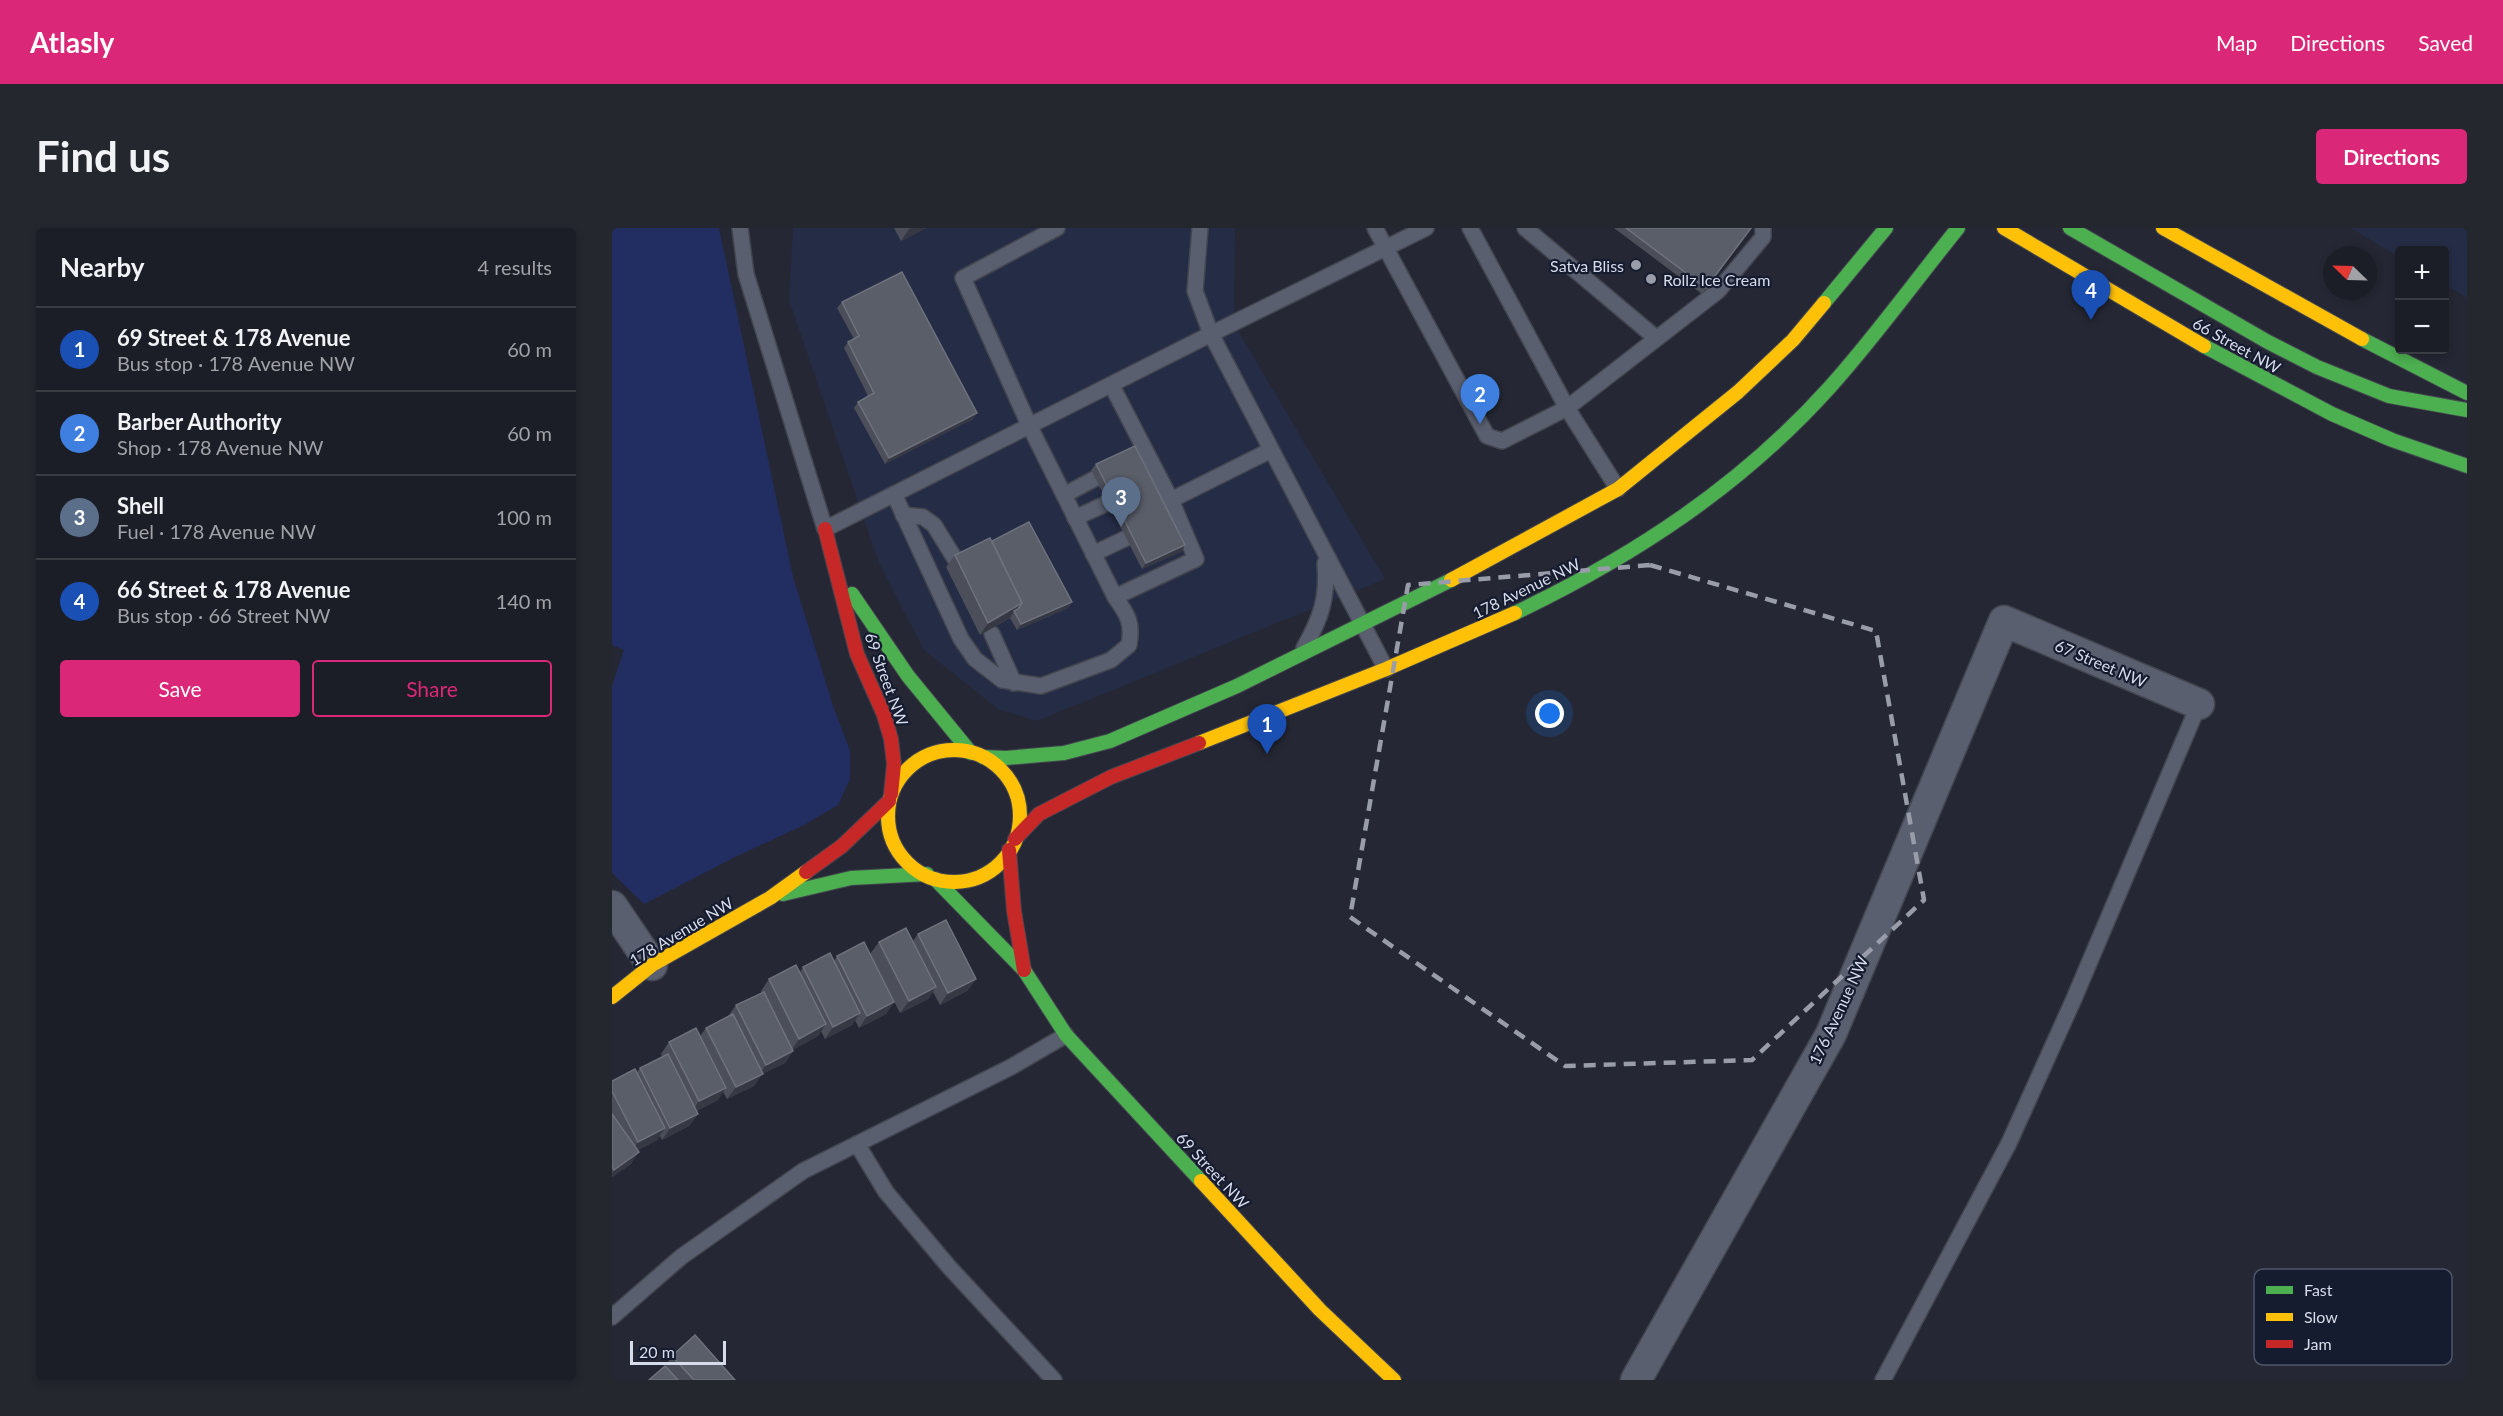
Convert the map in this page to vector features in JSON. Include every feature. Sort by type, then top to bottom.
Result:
[{"type":"street","points":[[977,755],[1000,767],[1012,782],[1019,801],[1020,820],[1012,845],[999,864],[985,875],[969,881],[952,882],[931,876],[912,865],[900,852],[891,836],[888,819],[890,798],[900,777],[914,763],[932,754],[951,750],[1006,758],[1064,753],[1110,741],[1419,598],[1618,489],[1730,399],[1793,340],[1886,228]]},
{"type":"street","name":"178 Avenue NW","points":[[1012,845],[1039,814],[1111,777],[1386,669],[1483,628],[1563,590],[1631,552],[1705,503],[1774,444],[1830,387],[1958,228]]},
{"type":"street","name":"66 Street NW","points":[[2004,228],[2209,350],[2299,397],[2383,437],[2467,466]]},
{"type":"street","points":[[2070,228],[2268,342],[2317,367],[2389,396],[2467,410]]},
{"type":"street","points":[[2163,228],[2326,320],[2467,393]]},
{"type":"street","name":"69 Street NW","points":[[825,529],[840,576],[857,652],[892,738],[895,758],[890,798]]},
{"type":"street","name":"69 Street NW","points":[[840,576],[909,680],[935,714],[977,755]]},
{"type":"street","name":"67 Street NW","points":[[2004,621],[2199,704]]},
{"type":"street","name":"176 Avenue NW","points":[[1636,1380],[1831,1034],[2004,621]]},
{"type":"street","name":"178 Avenue NW","points":[[612,997],[652,965],[770,897],[842,846],[890,798]]},
{"type":"street","name":"69 Street NW","points":[[1012,845],[1013,902],[1024,970]]},
{"type":"street","name":"69 Street NW","points":[[931,876],[1024,970],[1066,1035],[1320,1310],[1394,1380]]},
{"type":"street","name":"178 Avenue NW","points":[[770,897],[851,879],[931,876]]},
{"type":"street","points":[[612,906],[652,965]]},
{"type":"lane","points":[[740,228],[746,274],[825,529],[1426,228]]},
{"type":"lane","points":[[894,494],[961,639],[975,659],[1002,680],[1014,684],[1041,686],[1111,660],[1129,645],[1132,628],[1125,612],[1115,597],[1029,425],[963,278],[1057,228]]},
{"type":"lane","points":[[1200,228],[1195,291],[1211,334],[1386,669]]},
{"type":"lane","points":[[1375,228],[1486,436],[1502,441],[1567,408],[1718,291],[1763,237],[1763,228]]},
{"type":"lane","points":[[1470,228],[1567,408],[1618,489]]},
{"type":"lane","points":[[1524,228],[1656,338]]},
{"type":"lane","points":[[1112,386],[1136,457],[1150,484],[1174,507],[1196,559],[1115,597]]},
{"type":"lane","points":[[1093,554],[1271,450]]},
{"type":"lane","points":[[1064,495],[1136,457]]},
{"type":"lane","points":[[1075,518],[1150,484]]},
{"type":"lane","points":[[903,515],[923,517],[934,525],[960,567]]},
{"type":"lane","points":[[1300,655],[1316,626],[1324,605],[1327,586],[1324,554]]},
{"type":"lane","points":[[992,634],[1014,684]]},
{"type":"lane","points":[[1883,1380],[2009,1143],[2073,1001],[2199,704]]},
{"type":"lane","points":[[612,1317],[681,1257],[803,1171],[1011,1067],[1066,1035]]},
{"type":"lane","points":[[857,1144],[886,1192],[950,1268],[1054,1380]]},
{"type":"highlighted area","points":[[1650,565],[1876,631],[1924,900],[1752,1060],[1565,1066],[1350,917],[1408,585]]},
{"type":"shaded area","points":[[612,228],[719,228],[793,577],[834,709],[850,751],[850,779],[838,805],[804,825],[733,858],[644,904],[612,873],[612,686],[624,650],[612,645]]},
{"type":"shaded area","points":[[793,228],[1235,228],[1234,324],[1385,579],[1037,721],[998,709],[924,650],[879,563],[789,300]]},
{"type":"shaded area","points":[[2351,228],[2467,228],[2467,298],[2449,287],[2449,246],[2395,246],[2395,255]]},
{"type":"building","points":[[1626,228],[1751,228],[1706,288]]},
{"type":"building","points":[[902,272],[977,413],[889,458],[858,402],[874,393],[848,342],[859,336],[842,302]]},
{"type":"building","points":[[1135,446],[1185,545],[1146,563],[1096,464]]},
{"type":"building","points":[[1029,522],[1072,602],[1021,624],[1014,611],[1022,603],[992,541]]},
{"type":"building","points":[[990,538],[1022,603],[988,623],[955,555]]},
{"type":"building","points":[[946,920],[976,979],[948,993],[918,934]]},
{"type":"building","points":[[906,928],[936,987],[909,1001],[879,942]]},
{"type":"building","points":[[864,942],[894,1002],[867,1016],[837,956]]},
{"type":"building","points":[[830,953],[860,1013],[833,1027],[803,967]]},
{"type":"building","points":[[796,965],[826,1024],[799,1039],[769,979]]},
{"type":"building","points":[[764,992],[793,1051],[766,1065],[736,1005]]},
{"type":"building","points":[[733,1014],[763,1074],[736,1087],[706,1028]]},
{"type":"building","points":[[696,1028],[726,1088],[699,1101],[669,1042]]},
{"type":"building","points":[[668,1054],[698,1114],[670,1128],[640,1068]]},
{"type":"building","points":[[635,1069],[665,1128],[638,1142],[612,1091],[612,1081]]},
{"type":"building","points":[[612,1114],[639,1152],[614,1170],[612,1167]]},
{"type":"building","points":[[695,1335],[735,1380],[694,1380],[672,1356]]},
{"type":"building","points":[[665,1366],[678,1380],[649,1380]]},
{"type":"traffic: fast","points":[[1824,303],[1886,228]]},
{"type":"traffic: fast","points":[[1515,613],[1602,568],[1643,543],[1684,516],[1760,456],[1796,423],[1847,368],[1958,228]]},
{"type":"traffic: fast","points":[[2070,228],[2268,342],[2317,367],[2389,396],[2467,410]]},
{"type":"traffic: fast","points":[[2362,339],[2467,393]]},
{"type":"traffic: fast","points":[[2204,346],[2332,414],[2392,440],[2467,466]]},
{"type":"traffic: fast","points":[[983,757],[1006,758],[1064,753],[1110,741],[1237,686],[1451,580]]},
{"type":"traffic: fast","points":[[852,594],[908,676],[971,753]]},
{"type":"traffic: fast","points":[[783,894],[851,878],[927,874]]},
{"type":"traffic: fast","points":[[935,879],[1024,970],[1066,1035],[1201,1181]]},
{"type":"traffic: slow","points":[[2004,228],[2204,346]]},
{"type":"traffic: slow","points":[[2163,228],[2362,339]]},
{"type":"traffic: slow","points":[[1451,580],[1618,489],[1738,392],[1793,340],[1824,303]]},
{"type":"traffic: slow","points":[[1199,743],[1386,669],[1515,613]]},
{"type":"traffic: slow","points":[[954,750],[979,755],[1000,770],[1015,791],[1020,816],[1015,841],[1000,862],[979,877],[954,882],[929,877],[908,862],[893,841],[888,816],[893,791],[908,770],[929,755],[954,750]]},
{"type":"traffic: slow","points":[[612,997],[652,965],[770,898],[806,872]]},
{"type":"traffic: slow","points":[[1201,1181],[1320,1310],[1394,1380]]},
{"type":"traffic: jam","points":[[825,529],[857,654],[884,715],[891,739],[894,764],[891,794]]},
{"type":"traffic: jam","points":[[1015,839],[1039,814],[1111,777],[1199,743]]},
{"type":"traffic: jam","points":[[806,872],[842,846],[889,801]]},
{"type":"traffic: jam","points":[[1009,850],[1014,911],[1024,970]]},
{"type":"place","name":"Satva Bliss","points":[[1636,265]]},
{"type":"place","name":"Rollz Ice Cream","points":[[1651,279]]},
{"type":"place","name":"66 Street & 178 Avenue","points":[[2091,320]]},
{"type":"place","name":"Barber Authority","points":[[1480,424]]},
{"type":"place","name":"Shell","points":[[1121,527]]},
{"type":"place","name":"69 Street & 178 Avenue","points":[[1267,754]]}]
